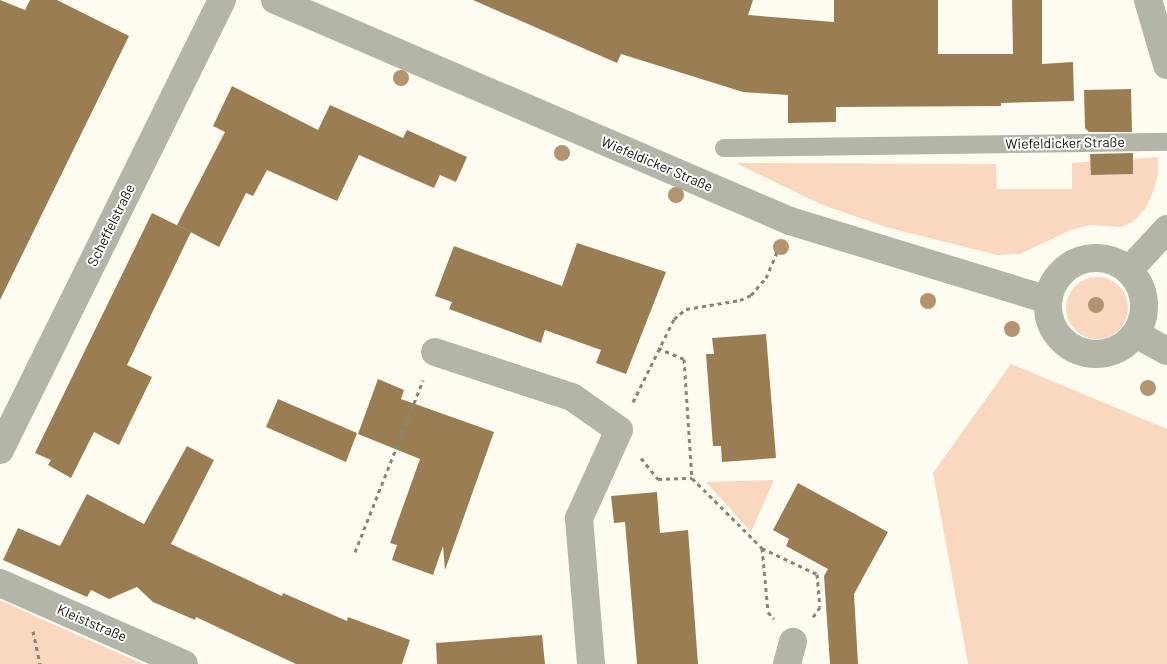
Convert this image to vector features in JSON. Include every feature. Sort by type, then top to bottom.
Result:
[{"type":"street","name":"Scheffelstraße","points":[[0,450],[222,0]]},
{"type":"street","name":"Wiefeldicker Straße","points":[[276,0],[790,221],[1048,300]]},
{"type":"street","points":[[1148,0],[1167,65]]},
{"type":"street","points":[[1129,270],[1167,229]]},
{"type":"street","points":[[1104,258],[1129,270],[1138,281],[1144,297],[1143,320],[1136,334],[1121,347],[1103,354],[1088,354],[1072,348],[1059,337],[1050,322],[1048,300],[1051,286],[1071,264],[1104,258]]},
{"type":"street","points":[[1136,334],[1167,352]]},
{"type":"street","points":[[434,352],[572,397],[620,430],[579,518],[591,664]]},
{"type":"street","name":"Kleiststraße","points":[[0,583],[184,664]]},
{"type":"lane","name":"Wiefeldicker Straße","points":[[724,148],[1167,142]]},
{"type":"path","points":[[692,478],[658,480],[620,430],[665,331],[686,308],[740,300],[760,286],[790,221]]},
{"type":"path","points":[[658,348],[684,358],[692,478],[762,548],[817,574],[820,607],[790,653],[768,612],[762,548]]},
{"type":"path","points":[[355,552],[434,352]]},
{"type":"shaded area","points":[[1158,157],[1158,174],[1154,189],[1146,208],[1133,222],[1121,227],[1091,225],[1071,230],[1020,254],[997,255],[889,228],[820,204],[736,163],[996,164],[997,189],[1072,189],[1072,163]]},
{"type":"shaded area","points":[[1097,277],[1109,279],[1119,286],[1126,296],[1128,308],[1126,320],[1119,330],[1109,337],[1097,339],[1085,337],[1075,330],[1068,320],[1066,308],[1068,296],[1075,286],[1085,279]]},
{"type":"shaded area","points":[[1011,364],[1167,429],[1167,664],[968,664],[933,473]]},
{"type":"shaded area","points":[[774,480],[751,532],[706,482]]},
{"type":"shaded area","points":[[0,600],[37,617],[143,664],[0,664]]},
{"type":"building","points":[[0,0],[25,10],[30,0],[57,0],[129,36],[0,300]]},
{"type":"building","points":[[473,0],[753,0],[748,15],[834,22],[834,0],[938,0],[938,54],[1013,54],[1012,0],[1042,0],[1042,64],[1073,62],[1074,101],[1001,103],[1001,106],[836,107],[836,122],[788,123],[788,95],[743,92],[621,54],[617,63]]},
{"type":"building","points":[[232,86],[318,130],[330,105],[403,138],[407,130],[467,157],[456,182],[440,175],[434,188],[359,155],[337,201],[267,170],[253,196],[246,193],[219,247],[177,225],[225,132],[213,126]]},
{"type":"building","points":[[1131,89],[1132,132],[1089,132],[1085,128],[1084,90]]},
{"type":"building","points":[[1133,153],[1133,174],[1091,175],[1090,154]]},
{"type":"building","points":[[152,213],[191,232],[127,365],[152,377],[119,445],[94,432],[71,478],[48,465],[51,460],[35,453]]},
{"type":"building","points":[[577,243],[666,272],[626,374],[596,363],[601,350],[545,330],[541,343],[449,309],[452,302],[435,296],[454,246],[562,286]]},
{"type":"building","points":[[766,334],[776,458],[722,462],[721,446],[713,446],[706,354],[714,354],[712,338]]},
{"type":"building","points":[[378,379],[404,390],[401,399],[494,432],[445,570],[443,546],[433,575],[392,560],[397,545],[390,543],[420,459],[358,434]]},
{"type":"building","points":[[278,399],[357,433],[346,462],[266,427]]},
{"type":"building","points":[[187,446],[214,460],[171,544],[282,596],[283,593],[347,621],[348,617],[410,640],[402,664],[296,664],[196,617],[195,620],[153,602],[137,587],[109,599],[91,590],[87,597],[3,560],[18,528],[60,546],[87,494],[144,524]]},
{"type":"building","points":[[798,483],[888,532],[854,594],[858,664],[830,664],[824,576],[828,569],[786,546],[789,539],[773,530]]},
{"type":"building","points":[[657,492],[660,533],[688,530],[698,664],[637,664],[625,522],[614,523],[611,496]]},
{"type":"building","points":[[542,635],[545,664],[437,664],[436,643]]}]
